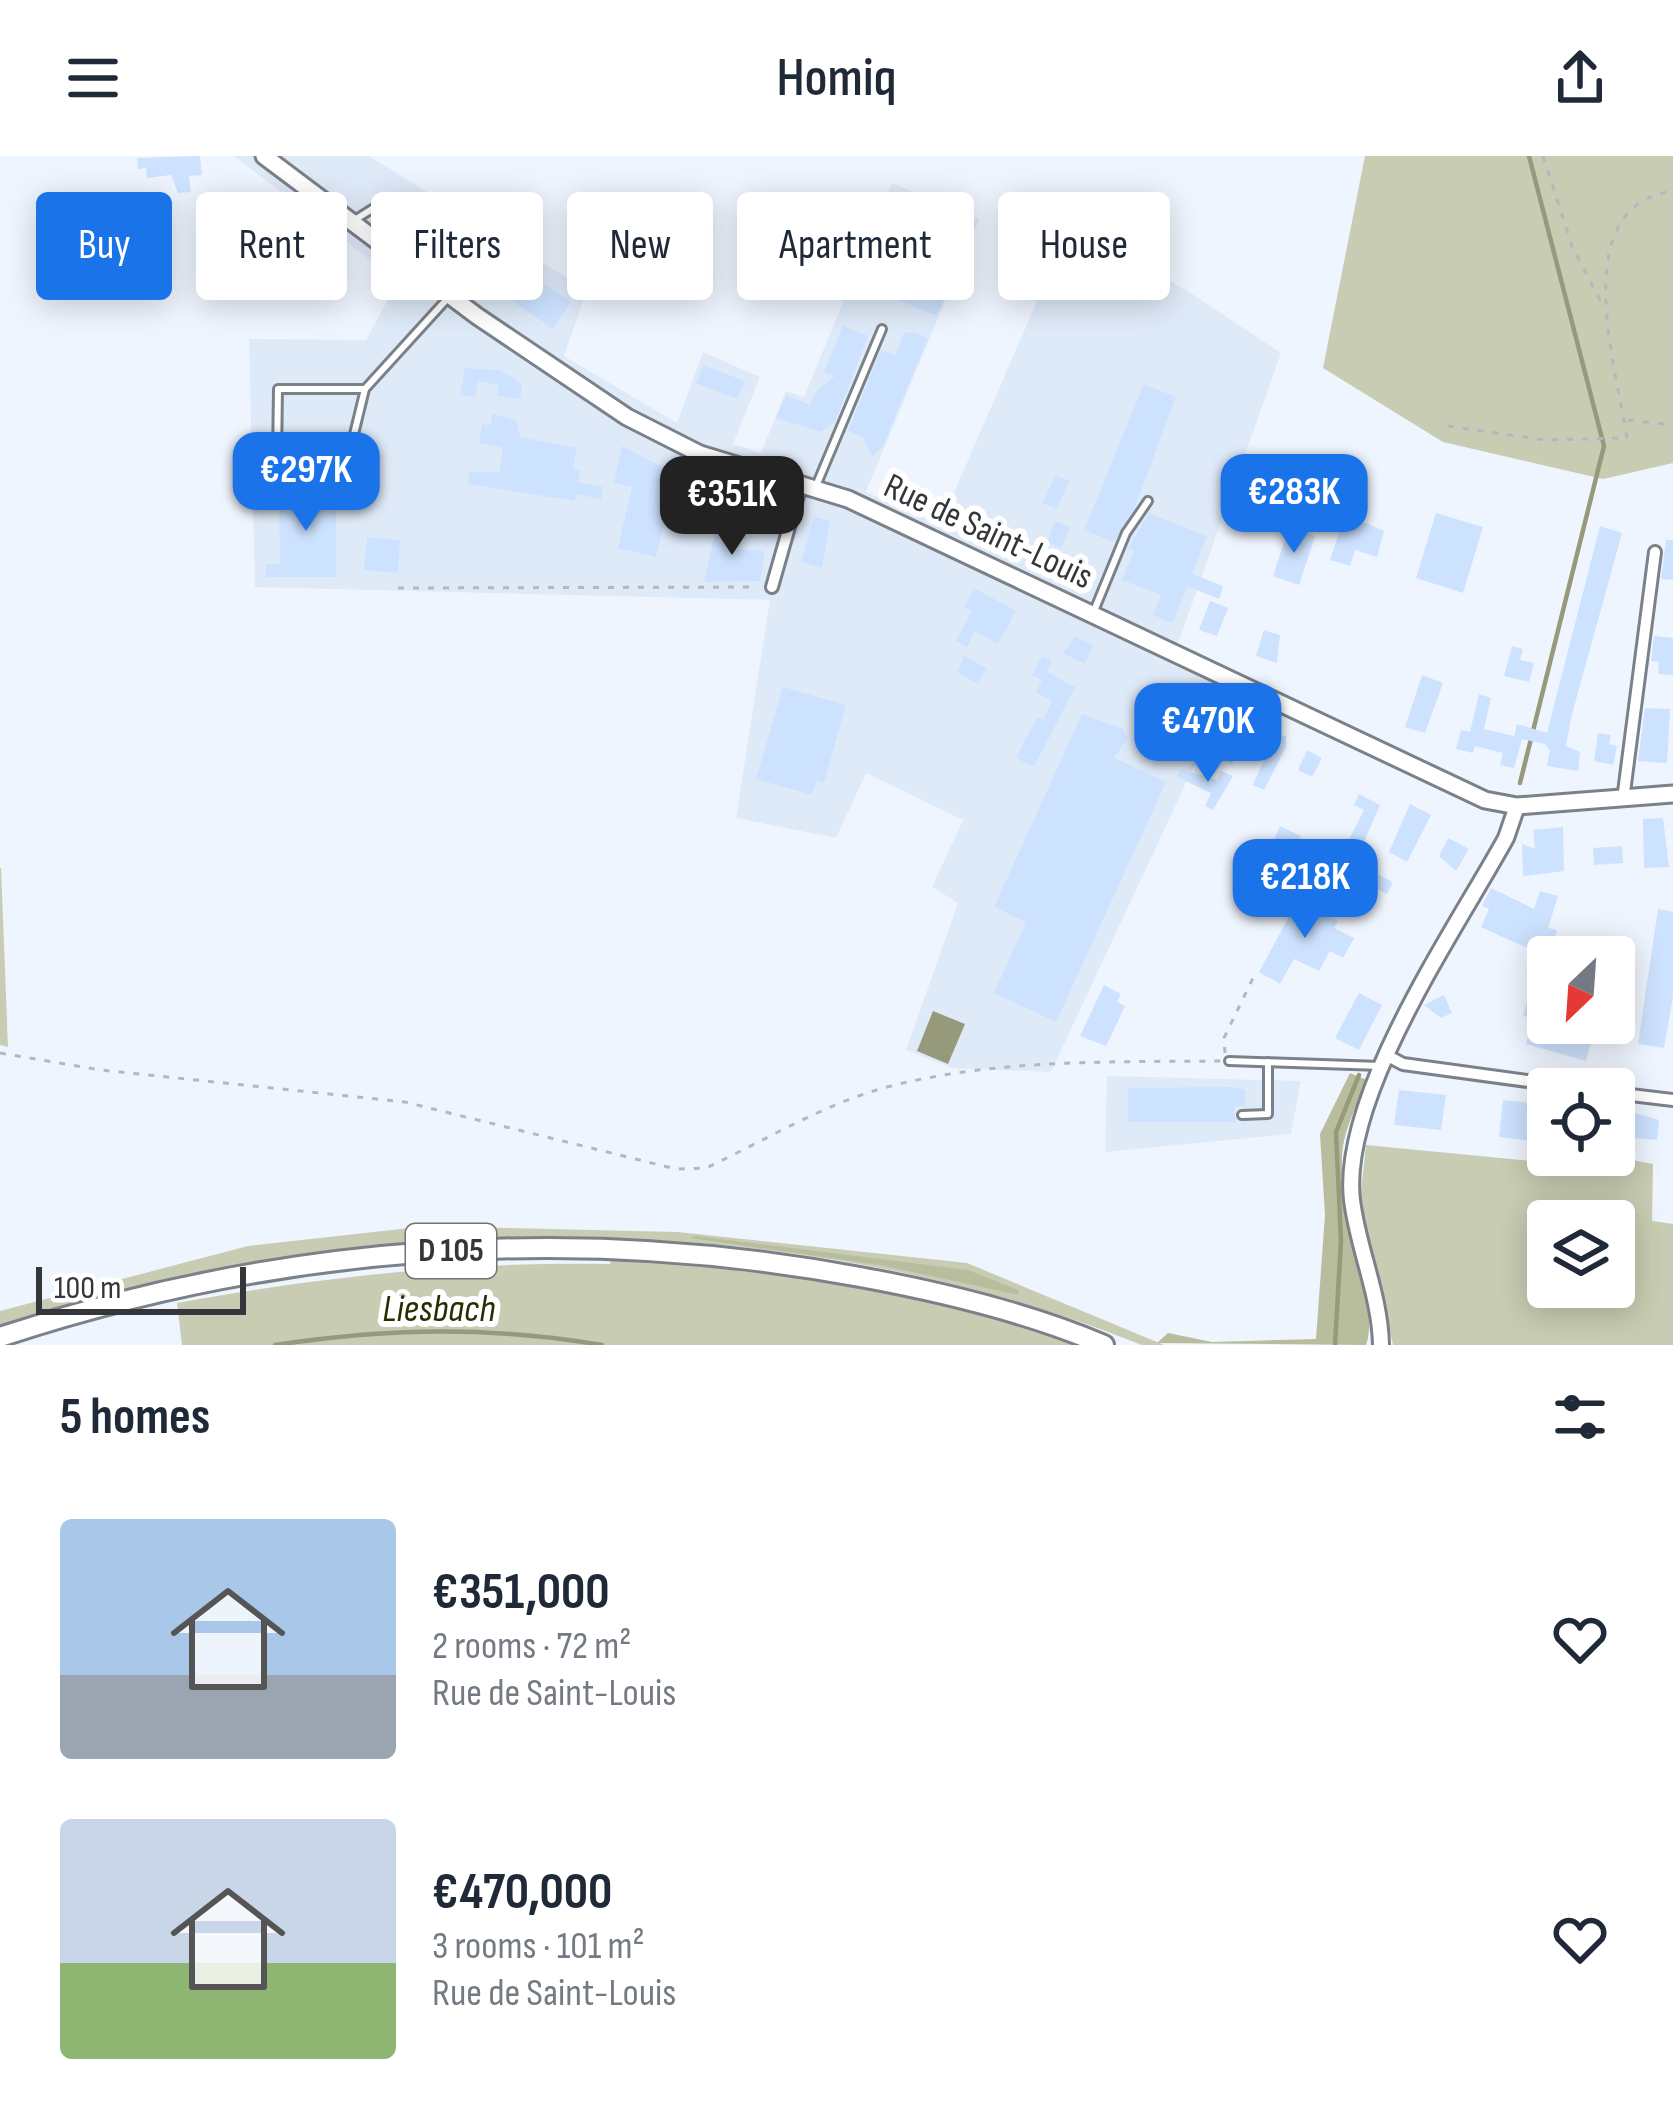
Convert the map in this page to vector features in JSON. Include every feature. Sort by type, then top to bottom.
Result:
[{"type":"main road","name":"Rue de Saint-Louis","points":[[264,156],[371,236]]},
{"type":"main road","name":"Rue de Saint-Louis","points":[[456,300],[626,417],[700,454],[848,499],[1459,790],[1517,806],[1673,794]]},
{"type":"main road","name":"D 105","points":[[0,1337],[88,1308],[219,1278],[369,1255],[546,1246],[677,1251],[799,1266],[964,1300],[1104,1345]]},
{"type":"street","points":[[772,587],[808,487]]},
{"type":"street","points":[[1623,800],[1655,553]]},
{"type":"street","points":[[1381,1344],[1382,1324],[1352,1200],[1357,1134],[1384,1060],[1506,838],[1517,806]]},
{"type":"street","points":[[1384,1060],[1527,1081]]},
{"type":"street","points":[[1635,1095],[1673,1100]]},
{"type":"lane","points":[[352,222],[371,210]]},
{"type":"lane","points":[[365,388],[278,388],[277,460],[346,463],[365,388],[446,300]]},
{"type":"lane","points":[[808,487],[882,328]]},
{"type":"lane","points":[[1093,615],[1126,533],[1148,501]]},
{"type":"lane","points":[[1228,1061],[1384,1060]]},
{"type":"lane","points":[[1242,1115],[1268,1114],[1268,1062]]},
{"type":"path","points":[[1543,156],[1572,247],[1604,306]]},
{"type":"path","points":[[1448,425],[1599,442],[1627,438],[1604,306],[1609,244],[1634,208],[1673,191]]},
{"type":"path","points":[[1624,420],[1654,418],[1673,425]]},
{"type":"path","points":[[398,588],[772,587]]},
{"type":"path","points":[[0,1053],[100,1070],[404,1102],[676,1169],[706,1168],[886,1087],[926,1079],[1123,1062],[1228,1061],[1223,1038],[1253,978]]},
{"type":"shaded area","points":[[234,156],[369,156],[428,192],[371,192],[371,260],[347,242],[347,192],[281,192]]},
{"type":"shaded area","points":[[1365,156],[1673,156],[1673,463],[1603,479],[1443,442],[1323,368]]},
{"type":"shaded area","points":[[892,183],[914,192],[888,192]]},
{"type":"shaded area","points":[[543,263],[567,278],[567,300],[584,300],[564,356],[677,423],[703,352],[760,377],[733,444],[761,453],[786,391],[804,397],[844,300],[945,300],[866,492],[940,525],[1037,300],[1170,300],[1170,281],[1281,353],[1175,652],[1229,691],[1051,1072],[952,1068],[906,1050],[958,903],[932,887],[963,820],[866,773],[836,838],[736,818],[770,600],[255,587],[249,339],[366,340],[388,300],[543,300]]},
{"type":"shaded area","points":[[1,868],[8,1047],[0,1045]]},
{"type":"shaded area","points":[[933,1011],[965,1024],[948,1064],[917,1051]]},
{"type":"shaded area","points":[[1350,1073],[1367,1080],[1346,1133],[1342,1165],[1367,1303],[1366,1345],[1157,1343],[1168,1333],[1212,1342],[1316,1339],[1325,1215],[1320,1134]]},
{"type":"shaded area","points":[[1107,1076],[1301,1081],[1291,1134],[1105,1152]]},
{"type":"shaded area","points":[[1366,1145],[1527,1161],[1527,1176],[1635,1176],[1635,1160],[1653,1164],[1652,1221],[1673,1224],[1673,1345],[1393,1345],[1360,1201]]},
{"type":"shaded area","points":[[428,1226],[678,1232],[967,1263],[1164,1345],[1142,1345],[1004,1298],[862,1265],[718,1245],[572,1238],[427,1243],[282,1260],[139,1289],[0,1328],[0,1311],[248,1246]]},
{"type":"shaded area","points":[[690,1238],[968,1270],[1018,1290],[1019,1295],[880,1265]]},
{"type":"shaded area","points":[[612,1257],[847,1286],[963,1311],[1077,1345],[182,1345],[177,1303],[393,1273],[499,1265],[610,1264]]},
{"type":"building","points":[[200,156],[202,175],[189,176],[191,192],[178,193],[171,175],[147,178],[146,168],[138,169],[137,158]]},
{"type":"building","points":[[543,283],[571,302],[553,329],[511,300],[543,300]]},
{"type":"building","points":[[899,300],[944,300],[937,316]]},
{"type":"building","points":[[843,326],[868,336],[835,422],[821,432],[776,418],[786,395],[810,405],[817,390],[835,376],[824,372]]},
{"type":"building","points":[[904,333],[928,338],[883,446],[872,457],[863,437],[848,431],[881,350],[895,355]]},
{"type":"building","points":[[703,365],[745,381],[738,399],[696,383]]},
{"type":"building","points":[[465,368],[499,370],[512,377],[522,385],[520,399],[497,396],[499,385],[478,381],[475,397],[460,395]]},
{"type":"building","points":[[1144,384],[1176,397],[1135,507],[1114,542],[1084,530]]},
{"type":"building","points":[[492,414],[516,420],[520,437],[577,448],[573,468],[581,470],[578,482],[603,487],[601,499],[576,494],[575,501],[468,484],[469,472],[499,472],[503,448],[479,443],[482,424],[491,425]]},
{"type":"building","points":[[622,446],[684,478],[680,497],[671,495],[656,557],[618,548],[632,487],[614,483]]},
{"type":"building","points":[[1301,461],[1336,473],[1326,503],[1290,492]]},
{"type":"building","points":[[1055,475],[1069,481],[1057,509],[1043,503]]},
{"type":"building","points":[[279,487],[336,492],[336,577],[266,577],[266,564],[280,564]]},
{"type":"building","points":[[719,513],[733,516],[726,549],[765,551],[760,581],[704,582]]},
{"type":"building","points":[[1149,513],[1207,536],[1192,574],[1223,586],[1219,599],[1187,586],[1173,623],[1153,615],[1161,595],[1122,580],[1134,550],[1128,548]]},
{"type":"building","points":[[1436,513],[1483,527],[1463,593],[1416,578]]},
{"type":"building","points":[[814,517],[830,521],[822,568],[801,562]]},
{"type":"building","points":[[1353,517],[1384,531],[1377,557],[1355,550],[1350,566],[1330,560],[1342,523]]},
{"type":"building","points":[[1055,521],[1070,527],[1061,548],[1047,542]]},
{"type":"building","points":[[1600,526],[1622,533],[1571,718],[1566,746],[1580,752],[1578,771],[1547,766],[1550,750],[1545,744],[1522,739],[1514,768],[1500,765],[1503,753],[1475,746],[1473,753],[1456,749],[1461,730],[1470,732],[1479,694],[1491,698],[1484,729],[1514,736],[1517,724],[1547,733]]},
{"type":"building","points":[[1289,527],[1315,536],[1299,585],[1273,576]]},
{"type":"building","points":[[367,537],[400,540],[398,573],[364,570]]},
{"type":"building","points":[[1666,540],[1673,540],[1673,580],[1661,579]]},
{"type":"building","points":[[974,588],[1016,611],[998,644],[975,631],[967,647],[956,641],[972,611],[964,607]]},
{"type":"building","points":[[1210,601],[1228,608],[1217,636],[1199,630]]},
{"type":"building","points":[[1264,630],[1280,635],[1277,663],[1256,656]]},
{"type":"building","points":[[1075,636],[1093,646],[1085,664],[1063,653]]},
{"type":"building","points":[[1654,636],[1673,638],[1673,675],[1658,674],[1659,662],[1651,661]]},
{"type":"building","points":[[1512,646],[1523,649],[1520,660],[1534,663],[1529,682],[1504,676]]},
{"type":"building","points":[[964,656],[987,668],[978,684],[957,672]]},
{"type":"building","points":[[1042,656],[1052,661],[1047,672],[1075,687],[1034,767],[1016,758],[1037,717],[1043,720],[1052,701],[1036,692],[1042,680],[1032,675]]},
{"type":"building","points":[[1422,675],[1443,683],[1425,733],[1405,727]]},
{"type":"building","points":[[783,687],[846,705],[824,783],[816,781],[812,795],[756,779]]},
{"type":"building","points":[[1645,708],[1670,709],[1667,763],[1638,761]]},
{"type":"building","points":[[1082,714],[1123,729],[1127,739],[1114,758],[1166,782],[1056,1022],[994,993],[1026,922],[994,907]]},
{"type":"building","points":[[1231,727],[1246,734],[1232,764],[1217,756]]},
{"type":"building","points":[[1598,733],[1611,735],[1609,744],[1617,746],[1613,765],[1594,761]]},
{"type":"building","points":[[1274,736],[1286,736],[1286,747],[1264,790],[1253,785]]},
{"type":"building","points":[[1307,750],[1322,758],[1312,777],[1298,770]]},
{"type":"building","points":[[1181,769],[1217,780],[1221,771],[1233,776],[1213,810],[1205,806],[1211,793],[1177,777]]},
{"type":"building","points":[[1359,794],[1380,805],[1357,858],[1343,851],[1364,810],[1354,805]]},
{"type":"building","points":[[1410,804],[1431,815],[1407,862],[1389,852]]},
{"type":"building","points":[[1663,818],[1669,867],[1644,868],[1643,819]]},
{"type":"building","points":[[1280,826],[1301,836],[1287,865],[1267,855]]},
{"type":"building","points":[[1563,827],[1564,871],[1523,876],[1522,844],[1535,849],[1533,830]]},
{"type":"building","points":[[1448,838],[1469,849],[1456,871],[1439,856]]},
{"type":"building","points":[[1622,846],[1623,863],[1594,865],[1593,848]]},
{"type":"building","points":[[1370,871],[1393,882],[1387,894],[1365,882]]},
{"type":"building","points":[[1256,885],[1270,892],[1262,909],[1248,901]]},
{"type":"building","points":[[1491,888],[1534,909],[1540,891],[1558,896],[1548,928],[1557,930],[1555,936],[1527,936],[1527,948],[1481,927],[1489,909],[1482,906]]},
{"type":"building","points":[[1298,900],[1329,908],[1325,915],[1338,921],[1334,928],[1354,938],[1343,958],[1330,951],[1319,971],[1294,959],[1280,984],[1259,972]]},
{"type":"building","points":[[1658,909],[1673,912],[1673,997],[1664,1048],[1638,1044]]},
{"type":"building","points":[[1104,985],[1121,994],[1117,1002],[1125,1006],[1106,1046],[1080,1036]]},
{"type":"building","points":[[1359,993],[1382,1005],[1359,1050],[1335,1038]]},
{"type":"building","points":[[1444,995],[1452,1013],[1441,1018],[1424,1005]]},
{"type":"building","points":[[1527,1040],[1527,1044],[1590,1044],[1586,1061],[1526,1044]]},
{"type":"building","points":[[1128,1088],[1245,1090],[1245,1106],[1234,1106],[1235,1122],[1128,1122]]},
{"type":"building","points":[[1399,1090],[1446,1095],[1441,1130],[1394,1125]]},
{"type":"building","points":[[1503,1100],[1527,1103],[1527,1140],[1499,1137]]},
{"type":"building","points":[[1635,1113],[1659,1120],[1657,1140],[1635,1138]]},
{"type":"waterway","points":[[1520,783],[1604,446],[1529,156]]},
{"type":"waterway","points":[[1335,1345],[1341,1241],[1336,1132],[1359,1075]]},
{"type":"waterway","name":"Liesbach","points":[[275,1345],[439,1332],[602,1345]]}]
